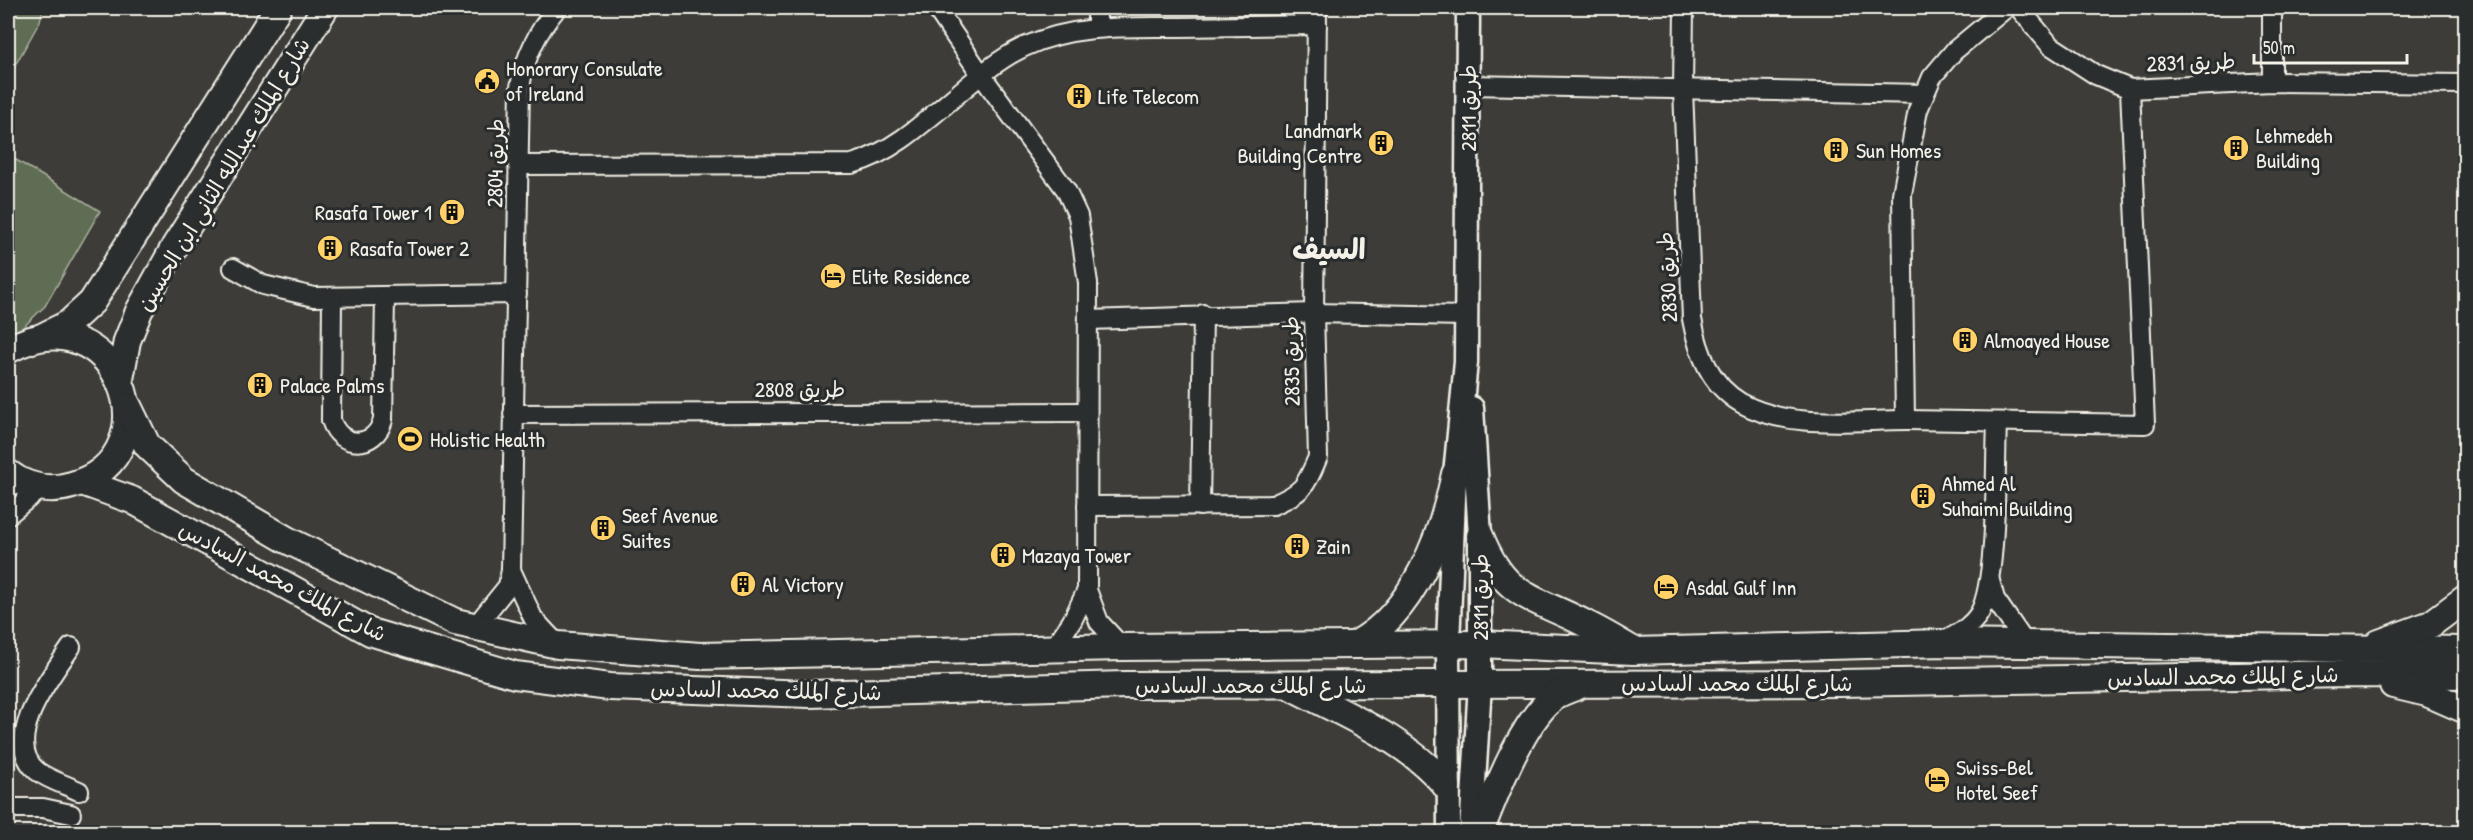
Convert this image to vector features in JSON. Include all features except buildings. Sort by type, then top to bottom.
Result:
[{"type":"main road","name":"شارع الملك عبدالله الثاني ابن الحسين","points":[[8,350],[24,341],[42,337],[68,324],[92,302],[278,8]]},
{"type":"main road","name":"شارع الملك عبدالله الثاني ابن الحسين","points":[[120,379],[127,341],[139,311],[175,246],[325,8]]},
{"type":"main road","points":[[42,337],[61,337],[79,341],[96,350],[110,363],[120,379]]},
{"type":"main road","name":"شارع الملك محمد السادس","points":[[120,379],[128,406],[147,445],[184,480],[287,540],[392,593],[474,628],[558,645],[700,656],[1356,644],[1480,644],[1633,651],[1943,643],[2466,650]]},
{"type":"main road","points":[[8,473],[18,481],[41,488],[62,488],[82,482],[102,470],[117,452],[126,430],[128,406]]},
{"type":"main road","points":[[1356,644],[1374,635],[1389,620],[1421,572],[1447,514],[1455,474]]},
{"type":"main road","name":"شارع الملك محمد السادس","points":[[82,482],[132,500],[370,633],[515,675],[610,687],[809,694],[1125,685],[1448,686],[1840,683],[2349,674],[2466,675]]},
{"type":"main road","points":[[1480,536],[1491,563],[1509,585],[1527,597],[1587,624],[1633,651]]},
{"type":"main road","points":[[2364,649],[2431,624],[2466,598]]},
{"type":"main road","points":[[2349,674],[2427,693],[2466,710]]},
{"type":"main road","points":[[1480,832],[1511,760],[1534,717],[1556,696],[1582,684]]},
{"type":"main road","points":[[1289,686],[1376,732],[1428,765],[1447,788]]},
{"type":"street","name":"طريق 2804","points":[[511,570],[520,87],[525,62],[542,26],[557,8]]},
{"type":"street","points":[[936,8],[982,76],[1066,190],[1078,216],[1087,273],[1087,590],[1099,622],[1122,647]]},
{"type":"street","points":[[1097,8],[1097,27]]},
{"type":"street","name":"طريق 2811","points":[[1449,832],[1448,644],[1455,474],[1466,362],[1468,8]]},
{"type":"street","name":"طريق 2830","points":[[1684,8],[1683,89],[1692,319],[1696,344],[1706,366],[1720,386],[1761,412],[1785,418],[1851,421],[2145,424],[2130,88]]},
{"type":"street","points":[[1905,420],[1902,194],[1918,110],[1932,78],[1954,51],[2006,8]]},
{"type":"street","name":"طريق 2831","points":[[2019,8],[2050,45],[2096,75],[2130,88],[2272,82],[2466,84]]},
{"type":"street","points":[[2272,8],[2272,82]]},
{"type":"street","points":[[518,165],[852,164],[886,150],[982,76],[1024,47],[1097,27],[1317,16]]},
{"type":"street","name":"طريق 2835","points":[[1087,506],[1274,505],[1298,495],[1318,457],[1314,313],[1317,16]]},
{"type":"street","points":[[1468,85],[1925,94]]},
{"type":"street","points":[[233,268],[280,291],[332,298],[517,294]]},
{"type":"street","points":[[332,298],[332,420],[339,435],[345,440],[361,443],[376,435],[383,420],[384,297]]},
{"type":"street","points":[[1088,320],[1203,314],[1314,313],[1466,316]]},
{"type":"street","points":[[1200,506],[1203,314]]},
{"type":"street","name":"طريق 2811","points":[[1466,362],[1476,447],[1480,536],[1480,684],[1471,832]]},
{"type":"street","name":"طريق 2808","points":[[513,414],[1086,412]]},
{"type":"street","points":[[1943,643],[1968,628],[1978,616],[1990,580],[1997,422]]},
{"type":"street","points":[[8,515],[41,488]]},
{"type":"street","points":[[474,628],[508,586],[511,570]]},
{"type":"street","points":[[511,570],[533,618],[558,645]]},
{"type":"street","points":[[1990,580],[1995,599],[2026,644]]},
{"type":"street","points":[[1052,650],[1072,621],[1087,590]]},
{"type":"street","points":[[70,647],[29,713],[25,741],[30,764],[38,772],[79,791]]},
{"type":"street","points":[[8,808],[43,808],[70,814]]},
{"type":"green space","points":[[16,8],[43,8],[40,21],[8,78],[8,22]]},
{"type":"green space","points":[[8,155],[100,211],[45,306],[18,332],[8,333]]},
{"type":"place","name":"Honorary Consulate of Ireland","points":[[487,81]]},
{"type":"place","name":"Life Telecom","points":[[1079,96]]},
{"type":"place","name":"Landmark Building Centre","points":[[1381,143]]},
{"type":"place","name":"Lehmedeh Building","points":[[2236,148]]},
{"type":"place","name":"Sun Homes","points":[[1836,150]]},
{"type":"place","name":"Rasafa Tower 1","points":[[452,212]]},
{"type":"place","name":"Rasafa Tower 2","points":[[330,248]]},
{"type":"place","name":"Elite Residence","points":[[833,276]]},
{"type":"place","name":"Almoayed House","points":[[1965,340]]},
{"type":"place","name":"Palace Palms","points":[[260,385]]},
{"type":"place","name":"Holistic Health","points":[[410,439]]},
{"type":"place","name":"Ahmed Al Suhaimi Building","points":[[1923,496]]},
{"type":"place","name":"Seef Avenue Suites","points":[[603,528]]},
{"type":"place","name":"Zain","points":[[1297,546]]},
{"type":"place","name":"Mazaya Tower","points":[[1003,555]]},
{"type":"place","name":"Al Victory","points":[[743,584]]},
{"type":"place","name":"Asdal Gulf Inn","points":[[1666,587]]},
{"type":"place","name":"Swiss-Bel Hotel Seef","points":[[1937,780]]},
{"type":"district","name":"السيف","points":[[1329,249]]}]
